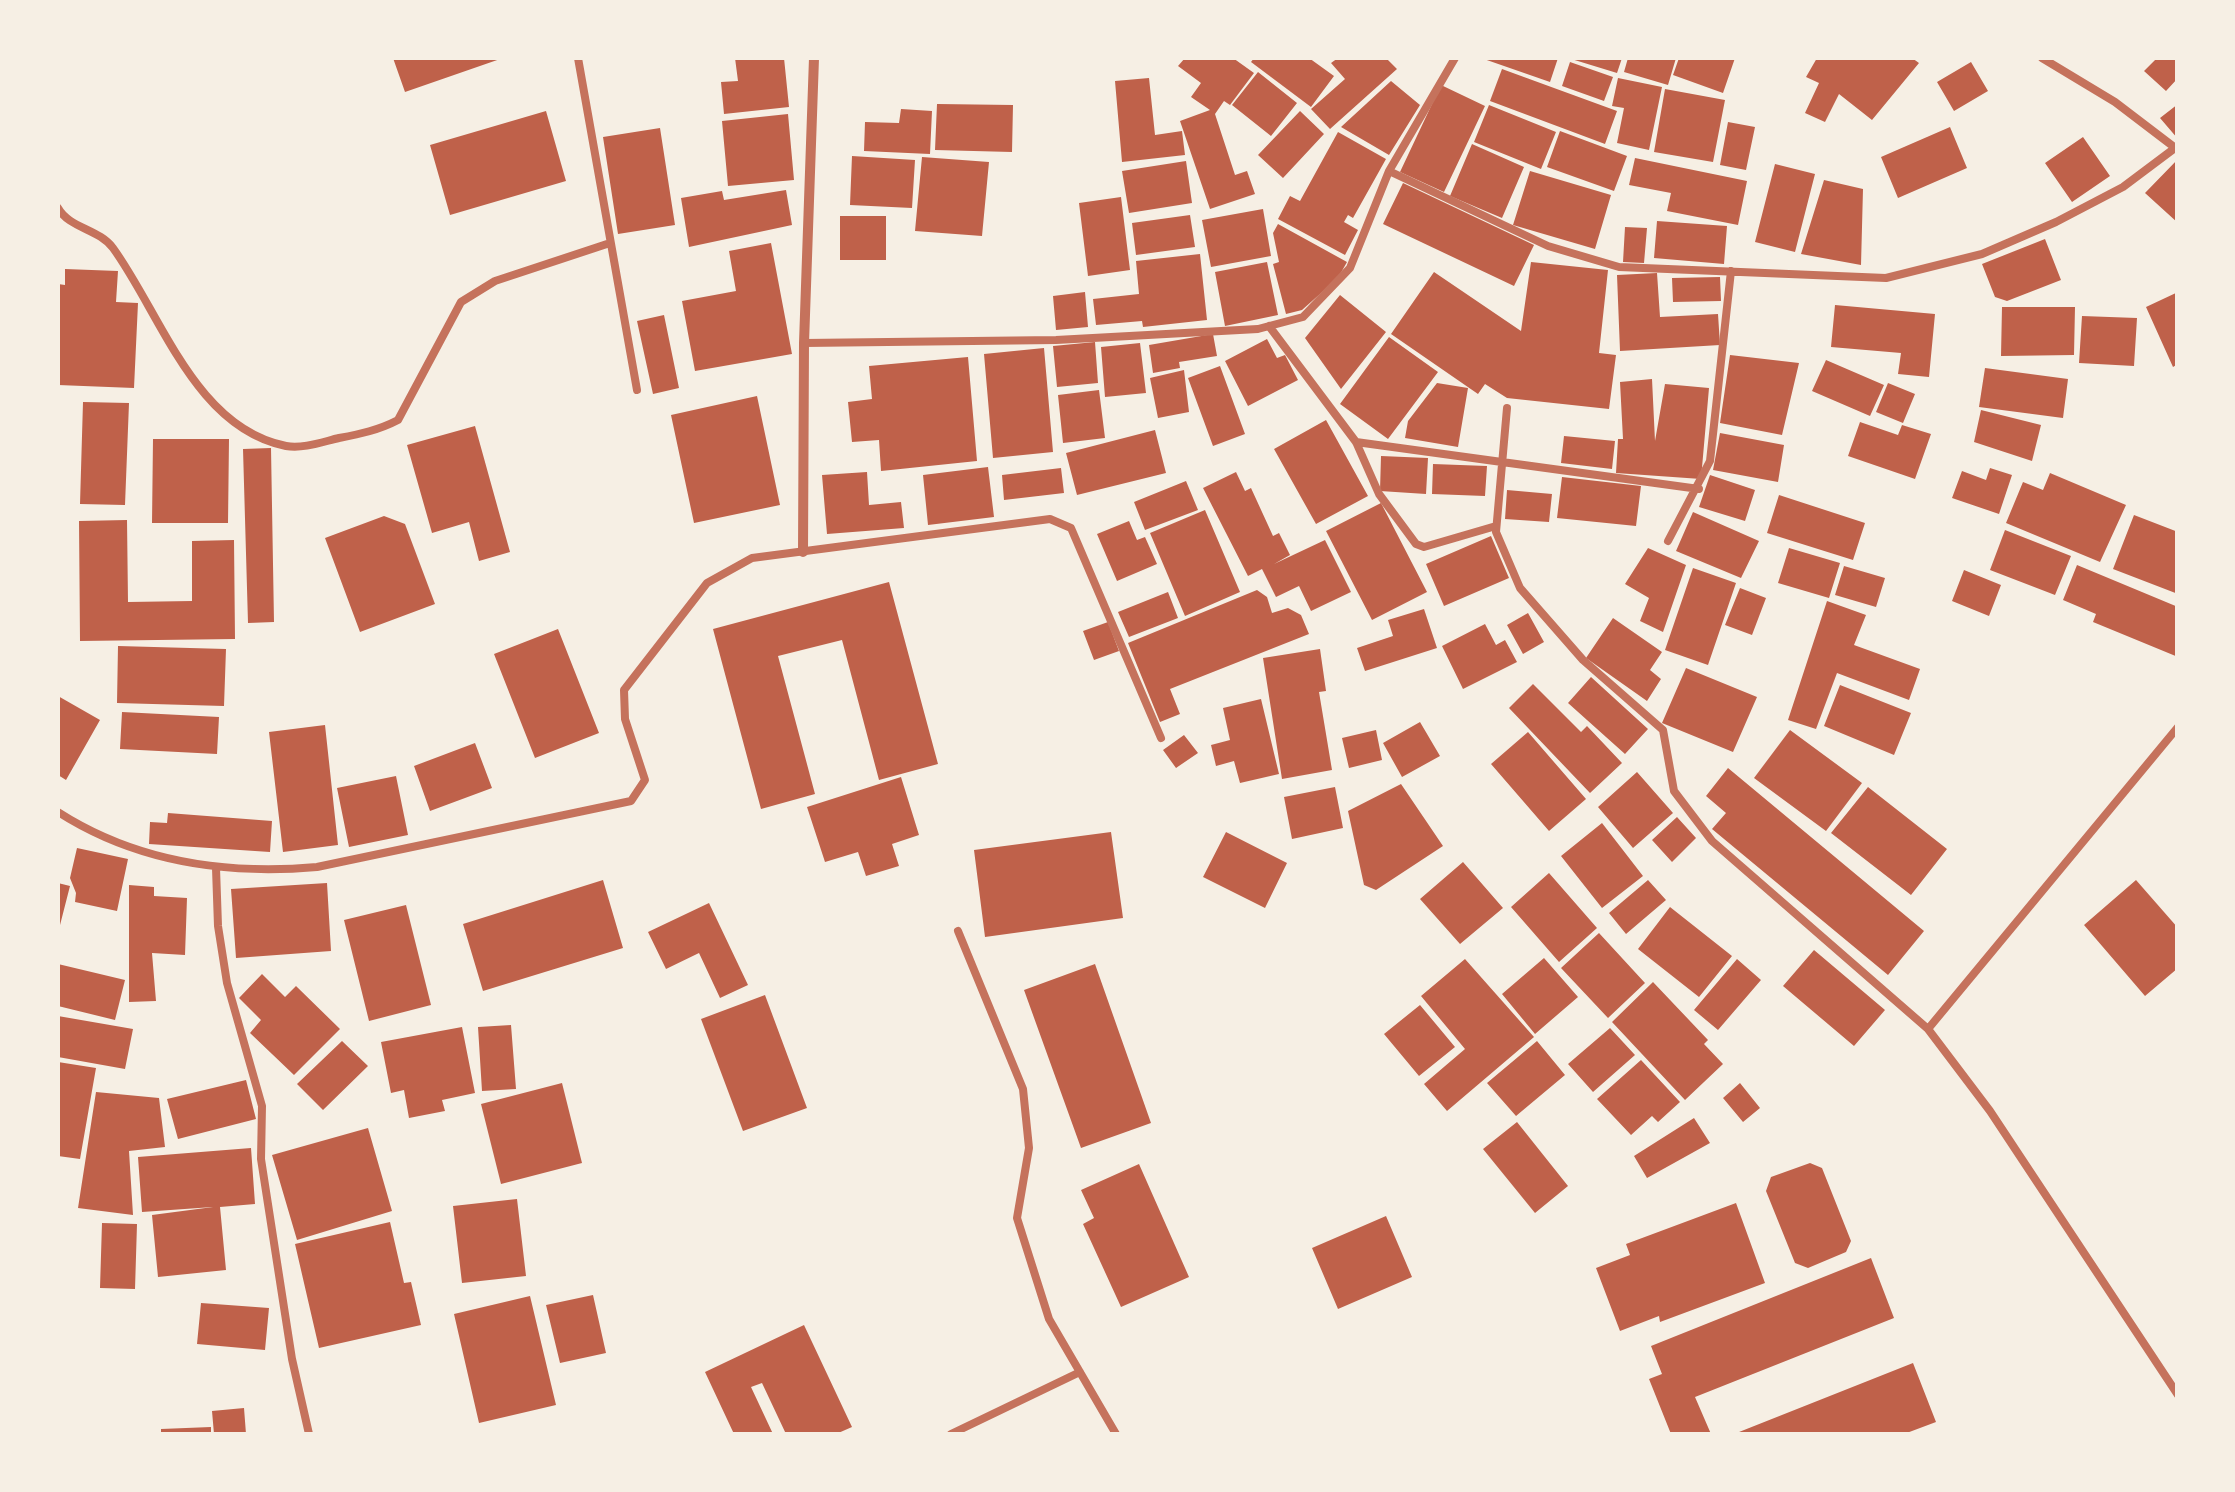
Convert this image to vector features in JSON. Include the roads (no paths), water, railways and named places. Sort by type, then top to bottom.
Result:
[{"type":"street","points":[[803,552],[804,343],[814,58]]},
{"type":"lane","points":[[578,58],[637,390]]},
{"type":"lane","points":[[804,343],[1056,340],[1268,326],[1303,318],[1340,281],[1364,237],[1389,171],[1455,58]]},
{"type":"lane","points":[[1389,171],[1548,246],[1619,267],[1886,278],[1928,270],[2056,222],[2123,187],[2176,149],[2115,102],[2042,58]]},
{"type":"lane","points":[[58,208],[62,216],[108,241],[199,385],[226,416],[285,446],[305,446],[383,428],[398,420],[461,302],[494,280],[610,243]]},
{"type":"lane","points":[[1668,541],[1710,461],[1730,271]]},
{"type":"lane","points":[[1268,326],[1356,442],[1378,494],[1416,544],[1424,546],[1496,526]]},
{"type":"lane","points":[[1507,408],[1496,526],[1502,551],[1520,588],[1545,622],[1662,730],[1674,790],[1686,813],[1712,842],[1928,1028],[1990,1111],[2178,1395]]},
{"type":"lane","points":[[1356,442],[1698,489]]},
{"type":"lane","points":[[58,812],[154,857],[216,868],[267,871],[318,867],[631,801],[645,780],[624,719],[624,690],[706,583],[752,558],[1050,519],[1071,528],[1161,738]]},
{"type":"lane","points":[[1928,1028],[2178,727]]},
{"type":"lane","points":[[216,868],[218,926],[227,982],[262,1106],[261,1159],[292,1358],[309,1434]]},
{"type":"lane","points":[[958,930],[1023,1090],[1028,1148],[1017,1218],[1049,1319],[1116,1434]]},
{"type":"lane","points":[[951,1434],[1080,1372]]}]
